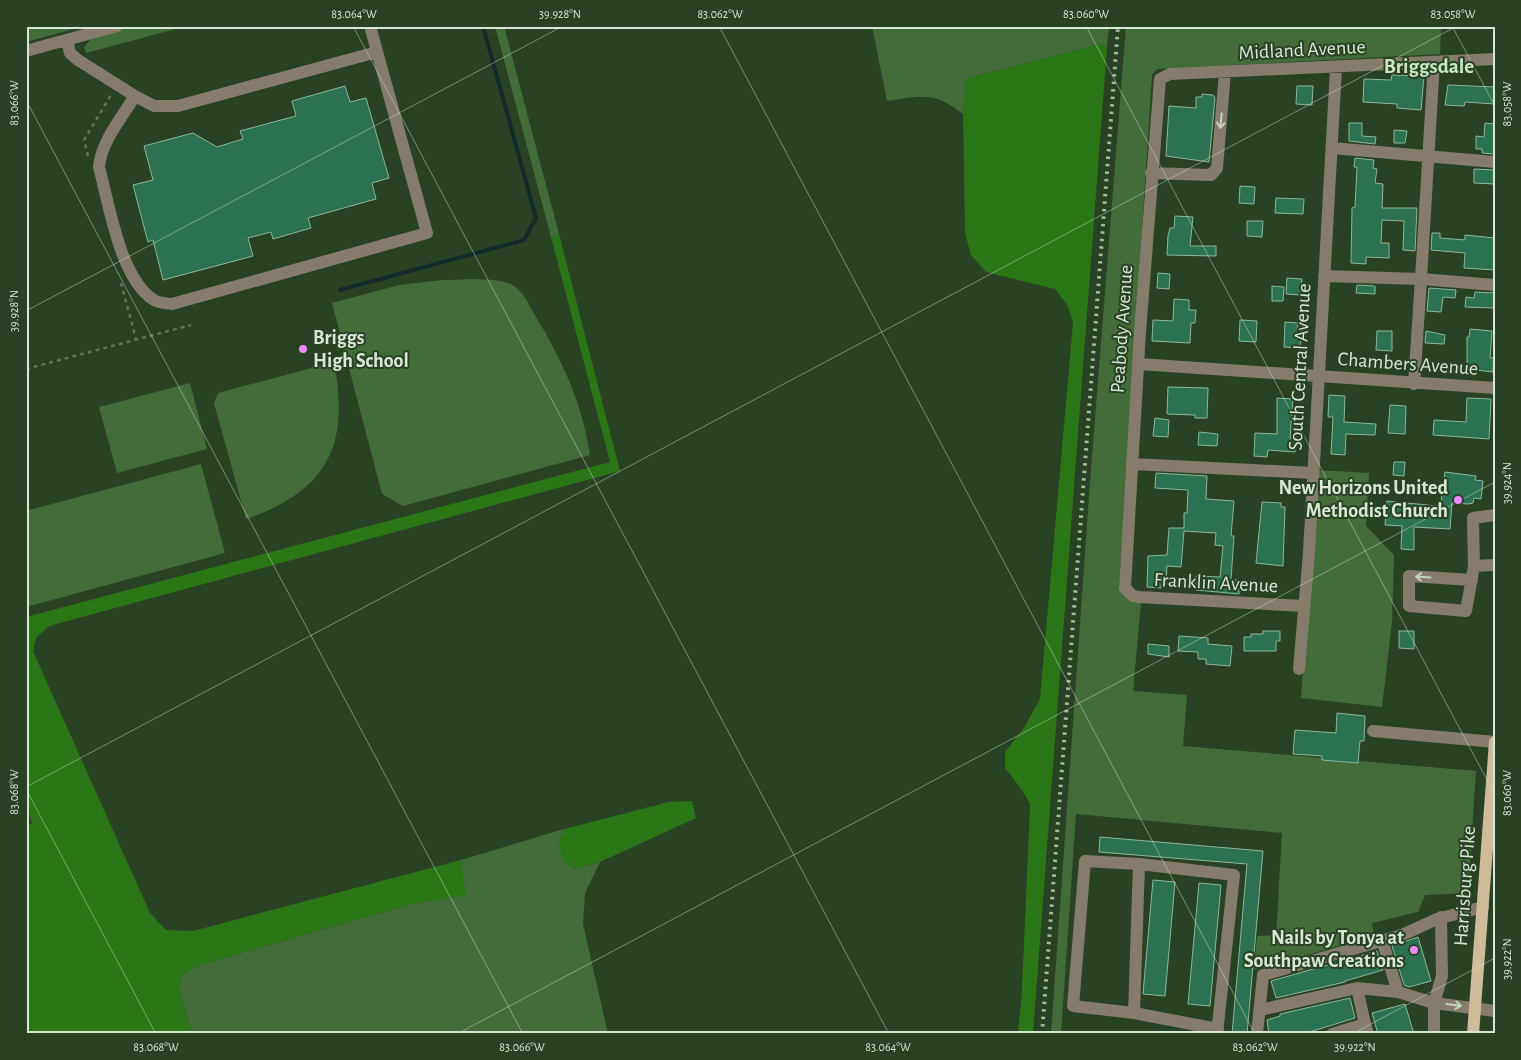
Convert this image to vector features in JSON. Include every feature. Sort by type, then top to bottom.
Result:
[{"type":"main road","name":"Harrisburg Pike","points":[[1473,1034],[1495,742]]},
{"type":"street","points":[[26,51],[117,26]]},
{"type":"street","points":[[135,96],[105,145],[100,157],[99,167],[127,268],[141,288],[155,300],[172,304],[427,233],[370,26]]},
{"type":"street","points":[[66,40],[70,53],[78,60],[154,106],[178,106],[377,52]]},
{"type":"street","name":"Midland Avenue","points":[[1170,74],[1336,68],[1495,59]]},
{"type":"street","points":[[1414,384],[1434,62]]},
{"type":"street","name":"South Central Avenue","points":[[1300,669],[1336,68]]},
{"type":"street","points":[[1151,174],[1211,175],[1217,168],[1225,72]]},
{"type":"street","name":"Peabody Avenue","points":[[1127,592],[1124,583],[1158,85],[1164,75],[1170,74]]},
{"type":"street","points":[[1332,148],[1495,162]]},
{"type":"street","points":[[1324,276],[1421,279],[1495,285]]},
{"type":"street","name":"Chambers Avenue","points":[[1138,364],[1495,388]]},
{"type":"street","points":[[1132,464],[1313,473]]},
{"type":"street","points":[[1472,580],[1409,576],[1409,606],[1466,611],[1472,580],[1474,566],[1474,518],[1495,515]]},
{"type":"street","points":[[1474,566],[1495,565]]},
{"type":"street","name":"Franklin Avenue","points":[[1127,592],[1139,597],[1304,606]]},
{"type":"street","points":[[1373,731],[1495,742]]},
{"type":"street","points":[[1084,861],[1139,864],[1234,874],[1217,1032],[1134,1013],[1073,1006],[1084,861]]},
{"type":"street","points":[[1134,1013],[1139,864]]},
{"type":"street","points":[[1257,1034],[1263,975],[1402,935],[1441,917],[1483,906]]},
{"type":"street","points":[[1434,1034],[1434,1003],[1442,976],[1441,917]]},
{"type":"street","points":[[1382,940],[1398,992]]},
{"type":"street","points":[[1260,1010],[1357,988],[1398,992],[1434,1003],[1495,1011]]},
{"type":"street","points":[[1332,1034],[1367,1029],[1357,988]]},
{"type":"path","points":[[26,369],[191,325]]},
{"type":"green space","points":[[26,26],[84,26],[26,42]]},
{"type":"green space","points":[[134,26],[187,26],[86,53],[84,47],[92,38]]},
{"type":"green space","points":[[495,26],[504,26],[559,234],[551,237]]},
{"type":"green space","points":[[872,26],[1109,26],[1107,47],[1100,44],[966,79],[963,114],[935,98],[919,97],[887,101]]},
{"type":"green space","points":[[1126,26],[1441,26],[1440,54],[1157,69],[1152,75],[1119,586],[1126,597],[1141,603],[1133,691],[1187,695],[1183,746],[1476,771],[1468,893],[1425,895],[1418,912],[1372,923],[1374,936],[1254,970],[1257,936],[1276,935],[1282,833],[1076,814],[1061,1034],[1051,1034],[1090,482]]},
{"type":"green space","points":[[1100,44],[1107,47],[1033,1034],[1018,1034],[1022,990],[1030,804],[1005,768],[1005,752],[1024,728],[1040,699],[1073,323],[1068,306],[1055,289],[986,272],[971,255],[965,233],[963,114],[966,79]]},
{"type":"green space","points":[[559,234],[620,471],[49,626],[36,638],[33,651],[150,913],[166,930],[193,931],[461,860],[466,895],[407,905],[196,966],[181,976],[179,990],[192,1034],[26,1034],[26,826],[32,824],[26,801],[26,617],[610,462],[551,237]]},
{"type":"green space","points":[[479,279],[499,281],[514,286],[521,292],[563,366],[577,401],[587,436],[590,455],[403,506],[382,494],[332,303],[399,285],[442,280]]},
{"type":"green space","points":[[334,362],[339,418],[335,441],[327,461],[314,479],[297,494],[274,508],[246,519],[214,403],[218,393]]},
{"type":"green space","points":[[190,383],[207,449],[117,473],[99,407]]},
{"type":"green space","points":[[201,464],[225,553],[26,607],[26,511]]},
{"type":"green space","points":[[1317,470],[1369,473],[1366,526],[1394,555],[1392,623],[1382,707],[1301,698]]},
{"type":"green space","points":[[692,801],[696,818],[600,862],[574,869],[562,860],[559,842],[564,829],[669,802]]},
{"type":"green space","points":[[564,829],[559,842],[574,869],[600,862],[585,893],[583,924],[608,1034],[192,1034],[179,990],[181,976],[196,966],[407,905],[465,895],[461,860]]},
{"type":"building","points":[[1392,75],[1424,76],[1421,110],[1397,108],[1397,104],[1363,102],[1364,79],[1391,80]]},
{"type":"building","points":[[1448,85],[1495,87],[1495,104],[1465,102],[1464,106],[1445,105]]},
{"type":"building","points":[[345,86],[350,102],[366,98],[389,178],[372,183],[376,199],[308,218],[311,228],[273,239],[271,232],[248,238],[253,256],[163,280],[153,240],[148,242],[133,185],[153,180],[144,146],[193,133],[217,147],[243,139],[240,131],[296,116],[292,101]]},
{"type":"building","points":[[1297,86],[1313,86],[1312,105],[1296,104]]},
{"type":"building","points":[[1202,94],[1213,95],[1215,98],[1209,162],[1166,156],[1169,106],[1196,108],[1196,97],[1202,97]]},
{"type":"building","points":[[1349,123],[1362,123],[1362,136],[1376,137],[1375,144],[1349,141]]},
{"type":"building","points":[[1485,123],[1495,124],[1495,154],[1482,153],[1482,149],[1476,149],[1476,136],[1484,137]]},
{"type":"building","points":[[1394,130],[1407,131],[1405,143],[1394,143]]},
{"type":"building","points":[[1355,158],[1374,160],[1373,168],[1377,169],[1375,183],[1383,184],[1382,208],[1417,208],[1415,251],[1403,250],[1404,221],[1382,220],[1381,243],[1389,243],[1389,258],[1366,257],[1366,264],[1351,263],[1352,208],[1355,207],[1357,167],[1354,167]]},
{"type":"building","points":[[1474,169],[1495,170],[1495,184],[1474,183]]},
{"type":"building","points":[[1240,186],[1255,187],[1254,204],[1239,203]]},
{"type":"building","points":[[1276,198],[1304,199],[1303,214],[1275,213]]},
{"type":"building","points":[[1175,216],[1193,217],[1190,246],[1216,246],[1216,256],[1167,255],[1168,236],[1170,228],[1174,228]]},
{"type":"building","points":[[1247,221],[1263,221],[1262,237],[1247,236]]},
{"type":"building","points":[[1432,233],[1440,233],[1440,238],[1465,240],[1465,235],[1495,238],[1495,270],[1464,268],[1465,253],[1431,250]]},
{"type":"building","points":[[1158,273],[1170,274],[1169,289],[1157,288]]},
{"type":"building","points":[[1287,278],[1302,279],[1301,295],[1286,294]]},
{"type":"building","points":[[1357,285],[1375,286],[1375,294],[1356,293]]},
{"type":"building","points":[[1272,286],[1284,287],[1283,301],[1272,301]]},
{"type":"building","points":[[1429,288],[1456,290],[1455,298],[1443,297],[1441,312],[1427,311]]},
{"type":"building","points":[[1475,292],[1495,293],[1495,308],[1465,307],[1466,297],[1474,298]]},
{"type":"building","points":[[1174,299],[1189,300],[1189,310],[1196,310],[1195,323],[1191,323],[1190,343],[1152,341],[1153,320],[1173,321]]},
{"type":"building","points":[[1240,320],[1257,321],[1256,342],[1239,341]]},
{"type":"building","points":[[1285,322],[1298,323],[1297,329],[1302,329],[1300,348],[1284,347]]},
{"type":"building","points":[[1470,329],[1492,331],[1490,358],[1494,358],[1493,372],[1467,369],[1467,337],[1469,337]]},
{"type":"building","points":[[1377,331],[1392,331],[1392,351],[1376,350]]},
{"type":"building","points":[[1426,331],[1445,335],[1444,344],[1425,343]]},
{"type":"building","points":[[1168,387],[1208,388],[1207,418],[1195,418],[1195,415],[1167,414]]},
{"type":"building","points":[[1329,395],[1345,396],[1344,422],[1376,424],[1375,435],[1346,434],[1345,455],[1331,454],[1333,417],[1328,417]]},
{"type":"building","points":[[1277,398],[1293,399],[1290,438],[1296,438],[1295,452],[1268,450],[1267,457],[1254,456],[1255,433],[1277,434]]},
{"type":"building","points":[[1467,398],[1491,399],[1489,439],[1433,435],[1434,420],[1466,422]]},
{"type":"building","points":[[1390,405],[1406,406],[1405,434],[1388,433]]},
{"type":"building","points":[[1155,418],[1169,420],[1168,437],[1153,436]]},
{"type":"building","points":[[1199,432],[1218,434],[1217,446],[1198,445]]},
{"type":"building","points":[[1394,462],[1405,462],[1404,476],[1393,475]]},
{"type":"building","name":"New Horizons United Methodist Church","points":[[1445,472],[1476,476],[1475,480],[1483,481],[1481,499],[1474,498],[1473,503],[1468,504],[1452,503],[1450,529],[1414,527],[1414,550],[1401,549],[1402,526],[1385,525],[1387,501],[1437,506],[1438,501],[1441,502]]},
{"type":"building","points":[[1156,473],[1207,476],[1206,499],[1234,501],[1231,536],[1234,536],[1231,580],[1239,580],[1239,594],[1196,590],[1196,576],[1220,577],[1223,546],[1215,545],[1216,533],[1184,531],[1181,567],[1167,566],[1166,586],[1161,585],[1161,588],[1147,587],[1148,556],[1167,555],[1169,528],[1184,528],[1184,513],[1187,513],[1188,490],[1155,488]]},
{"type":"building","points":[[1262,502],[1281,503],[1281,507],[1285,507],[1283,566],[1256,563]]},
{"type":"building","points":[[1263,631],[1280,631],[1280,641],[1276,641],[1276,651],[1244,651],[1244,637],[1251,637],[1251,634],[1263,634]]},
{"type":"building","points":[[1399,631],[1414,631],[1414,649],[1399,648]]},
{"type":"building","points":[[1179,636],[1208,638],[1208,644],[1232,646],[1230,666],[1206,664],[1206,659],[1198,659],[1198,652],[1178,651]]},
{"type":"building","points":[[1148,644],[1169,646],[1169,657],[1148,654]]},
{"type":"building","points":[[1337,713],[1365,716],[1364,741],[1360,741],[1358,763],[1322,760],[1322,756],[1293,754],[1295,730],[1336,733]]},
{"type":"building","points":[[1100,837],[1263,851],[1247,1034],[1232,1034],[1247,864],[1099,852]]},
{"type":"building","points":[[1153,880],[1175,882],[1165,996],[1143,994]]},
{"type":"building","points":[[1199,883],[1221,885],[1210,1006],[1188,1004]]},
{"type":"building","points":[[1418,937],[1431,981],[1409,987],[1404,985],[1392,946]]},
{"type":"building","points":[[1377,951],[1383,970],[1345,982],[1276,998],[1271,981]]},
{"type":"building","points":[[1350,998],[1355,1018],[1303,1034],[1269,1034],[1267,1020],[1280,1016],[1280,1014]]},
{"type":"building","points":[[1405,1004],[1414,1034],[1378,1034],[1372,1013]]},
{"type":"waterway","points":[[340,290],[524,240],[536,218],[483,26]]},
{"type":"railway","points":[[1042,1034],[1118,26]]},
{"type":"place","name":"Briggs High School","points":[[303,349]]},
{"type":"place","name":"New Horizons United Methodist Church","points":[[1458,500]]},
{"type":"place","name":"Nails by Tonya at Southpaw Creations","points":[[1414,950]]},
{"type":"district","name":"Briggsdale","points":[[1429,66]]}]
